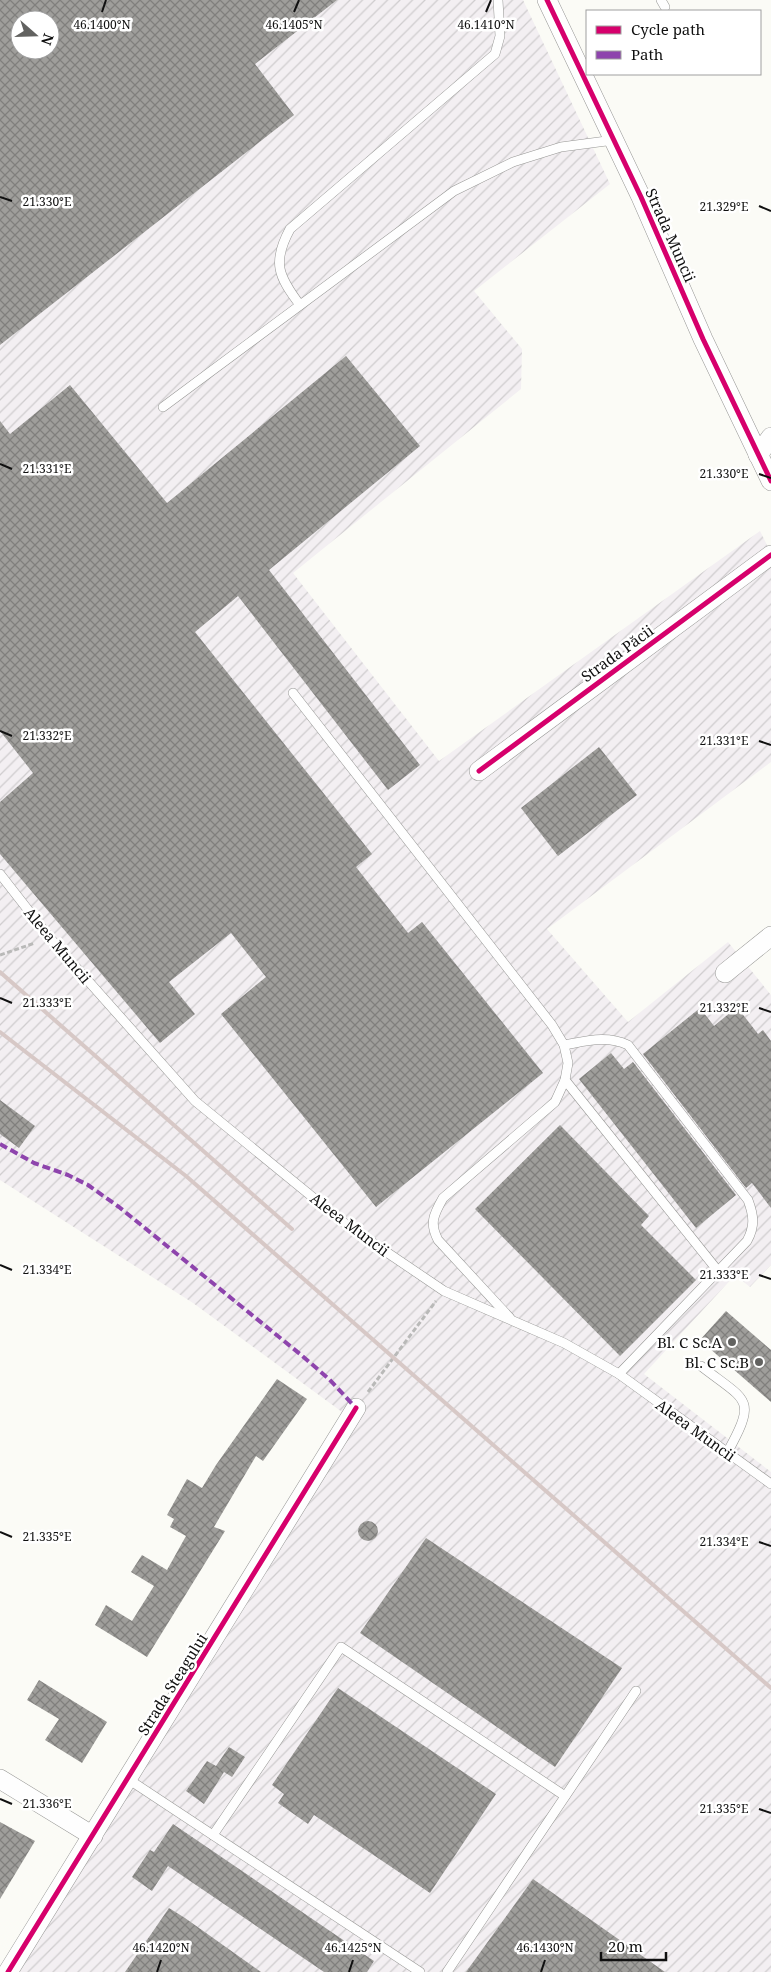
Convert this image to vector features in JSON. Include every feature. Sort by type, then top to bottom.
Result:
[{"type":"street","name":"Strada Muncii","points":[[547,0],[614,140],[703,339],[771,481]]},
{"type":"street","points":[[758,455],[771,437]]},
{"type":"street","name":"Strada Păcii","points":[[479,771],[771,555]]},
{"type":"street","points":[[725,972],[771,936]]},
{"type":"street","name":"Strada Steagului","points":[[8,1972],[356,1408]]},
{"type":"street","points":[[0,1779],[93,1836]]},
{"type":"lane","points":[[300,305],[285,286],[278,266],[281,246],[290,229],[495,54],[500,36],[498,0]]},
{"type":"lane","points":[[163,406],[454,191],[513,162],[562,147],[614,140]]},
{"type":"lane","points":[[293,693],[552,1025],[564,1045],[568,1062],[566,1080],[555,1102],[443,1198],[432,1217],[432,1230],[438,1240],[513,1321]]},
{"type":"lane","name":"Aleea Muncii","points":[[0,874],[50,938],[195,1101],[348,1226],[444,1291],[564,1343],[619,1374],[771,1484]]},
{"type":"lane","points":[[564,1045],[598,1039],[615,1039],[628,1045],[748,1200],[754,1215],[753,1229],[747,1241],[619,1374]]},
{"type":"lane","points":[[566,1080],[718,1271]]},
{"type":"lane","points":[[701,1366],[742,1399],[746,1410],[743,1423],[727,1453]]},
{"type":"lane","points":[[213,1835],[341,1647],[565,1796]]},
{"type":"lane","points":[[447,1972],[636,1691]]},
{"type":"lane","points":[[128,1779],[420,1972]]},
{"type":"path","points":[[0,955],[50,938]]},
{"type":"path","points":[[356,1408],[444,1291]]},
{"type":"shaded area","points":[[0,0],[523,0],[610,184],[474,291],[522,349],[521,389],[293,573],[439,761],[760,531],[771,553],[771,762],[547,929],[628,1022],[728,942],[771,995],[771,1265],[750,1287],[735,1275],[644,1374],[771,1472],[771,1972],[17,1972],[342,1412],[193,1303],[0,1180]]},
{"type":"building","points":[[0,0],[337,0],[255,64],[294,115],[0,345]]},
{"type":"building","points":[[346,356],[420,446],[269,570],[420,765],[388,790],[238,596],[195,632],[372,854],[356,867],[408,933],[422,922],[543,1073],[376,1207],[221,1014],[266,977],[231,933],[169,982],[195,1014],[160,1043],[0,854],[0,802],[33,773],[0,731],[0,421],[10,434],[70,385],[167,503]]},
{"type":"building","points":[[599,747],[637,795],[558,856],[521,808]]},
{"type":"building","points":[[737,1007],[758,1034],[763,1030],[771,1041],[771,1208],[752,1183],[746,1188],[643,1054],[700,1008],[714,1026]]},
{"type":"building","points":[[611,1053],[624,1069],[633,1062],[736,1195],[696,1228],[579,1079]]},
{"type":"building","points":[[0,1100],[35,1126],[19,1148],[0,1134]]},
{"type":"building","points":[[560,1125],[649,1216],[641,1225],[696,1280],[620,1356],[475,1209]]},
{"type":"building","name":"Bl. C Sc.A","points":[[726,1311],[771,1350],[771,1402],[700,1340]]},
{"type":"building","points":[[277,1379],[307,1399],[263,1461],[256,1456],[214,1527],[225,1531],[147,1657],[95,1625],[106,1605],[132,1621],[154,1586],[131,1572],[142,1555],[167,1570],[186,1536],[170,1527],[174,1519],[167,1515],[187,1479],[202,1488],[216,1465]]},
{"type":"building","points":[[364,1521],[372,1521],[378,1527],[378,1535],[372,1541],[364,1541],[358,1535],[358,1527]]},
{"type":"building","points":[[426,1538],[622,1668],[555,1767],[360,1633]]},
{"type":"building","points":[[39,1680],[107,1722],[82,1763],[45,1740],[59,1719],[27,1700]]},
{"type":"building","points":[[338,1688],[496,1794],[430,1893],[314,1815],[308,1824],[278,1803],[284,1794],[272,1785]]},
{"type":"building","points":[[229,1747],[245,1757],[232,1777],[224,1772],[204,1804],[186,1791],[207,1761],[216,1766]]},
{"type":"building","points":[[0,1822],[35,1841],[0,1899]]},
{"type":"building","points":[[173,1824],[374,1961],[367,1972],[324,1972],[168,1866],[152,1891],[132,1877],[150,1850],[154,1852]]},
{"type":"building","points":[[533,1879],[665,1972],[466,1972]]},
{"type":"building","points":[[169,1908],[185,1918],[261,1972],[125,1972]]},
{"type":"railway","points":[[0,972],[292,1229]]},
{"type":"railway","points":[[0,1032],[186,1176],[771,1688]]},
{"type":"marked path","points":[[0,1144],[34,1163],[68,1175],[88,1185],[119,1207],[300,1354],[329,1379],[356,1408]]},
{"type":"cycle path","points":[[547,0],[641,197],[703,339],[771,481]]},
{"type":"cycle path","points":[[479,771],[771,555]]},
{"type":"cycle path","points":[[8,1972],[356,1408]]},
{"type":"place","name":"Bl. C Sc.A","points":[[732,1342]]},
{"type":"place","name":"Bl. C Sc.B","points":[[759,1362]]}]
